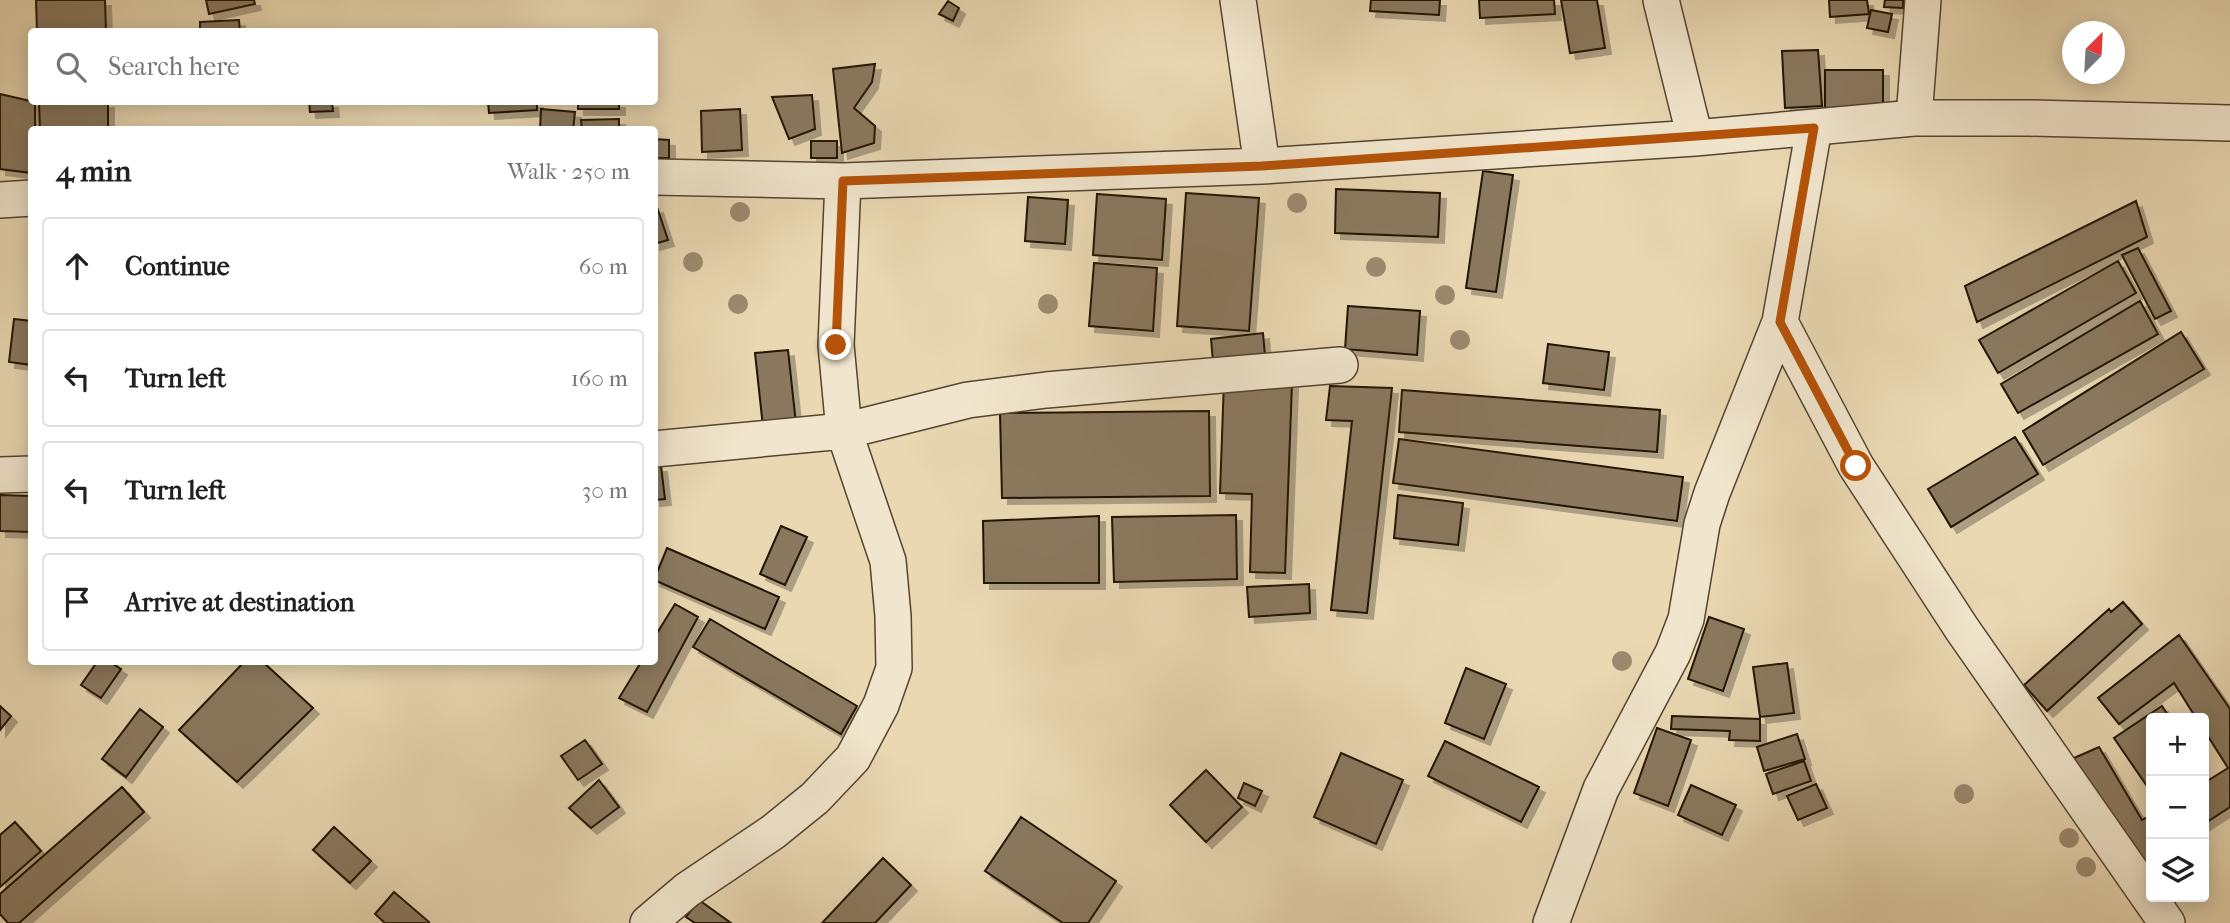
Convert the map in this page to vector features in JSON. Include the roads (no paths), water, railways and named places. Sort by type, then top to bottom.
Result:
[{"type":"street","points":[[1238,0],[1262,166]]},
{"type":"street","points":[[1661,0],[1695,138]]},
{"type":"street","points":[[1914,118],[1923,0]]},
{"type":"street","points":[[658,177],[843,181],[1262,166],[1695,138],[1914,118],[2029,118],[2226,129]]},
{"type":"street","points":[[1551,923],[1601,789],[1673,653],[1686,619],[1702,524],[1780,322],[1814,128]]},
{"type":"street","points":[[648,923],[687,890],[773,832],[815,798],[853,758],[881,705],[894,668],[888,561],[844,431],[836,345],[843,181]]},
{"type":"street","points":[[0,200],[28,198]]},
{"type":"street","points":[[1780,322],[1863,477],[1962,629],[2167,923]]},
{"type":"street","points":[[658,449],[844,431],[968,400],[1046,390],[1340,365]]},
{"type":"street","points":[[0,475],[28,474]]}]
